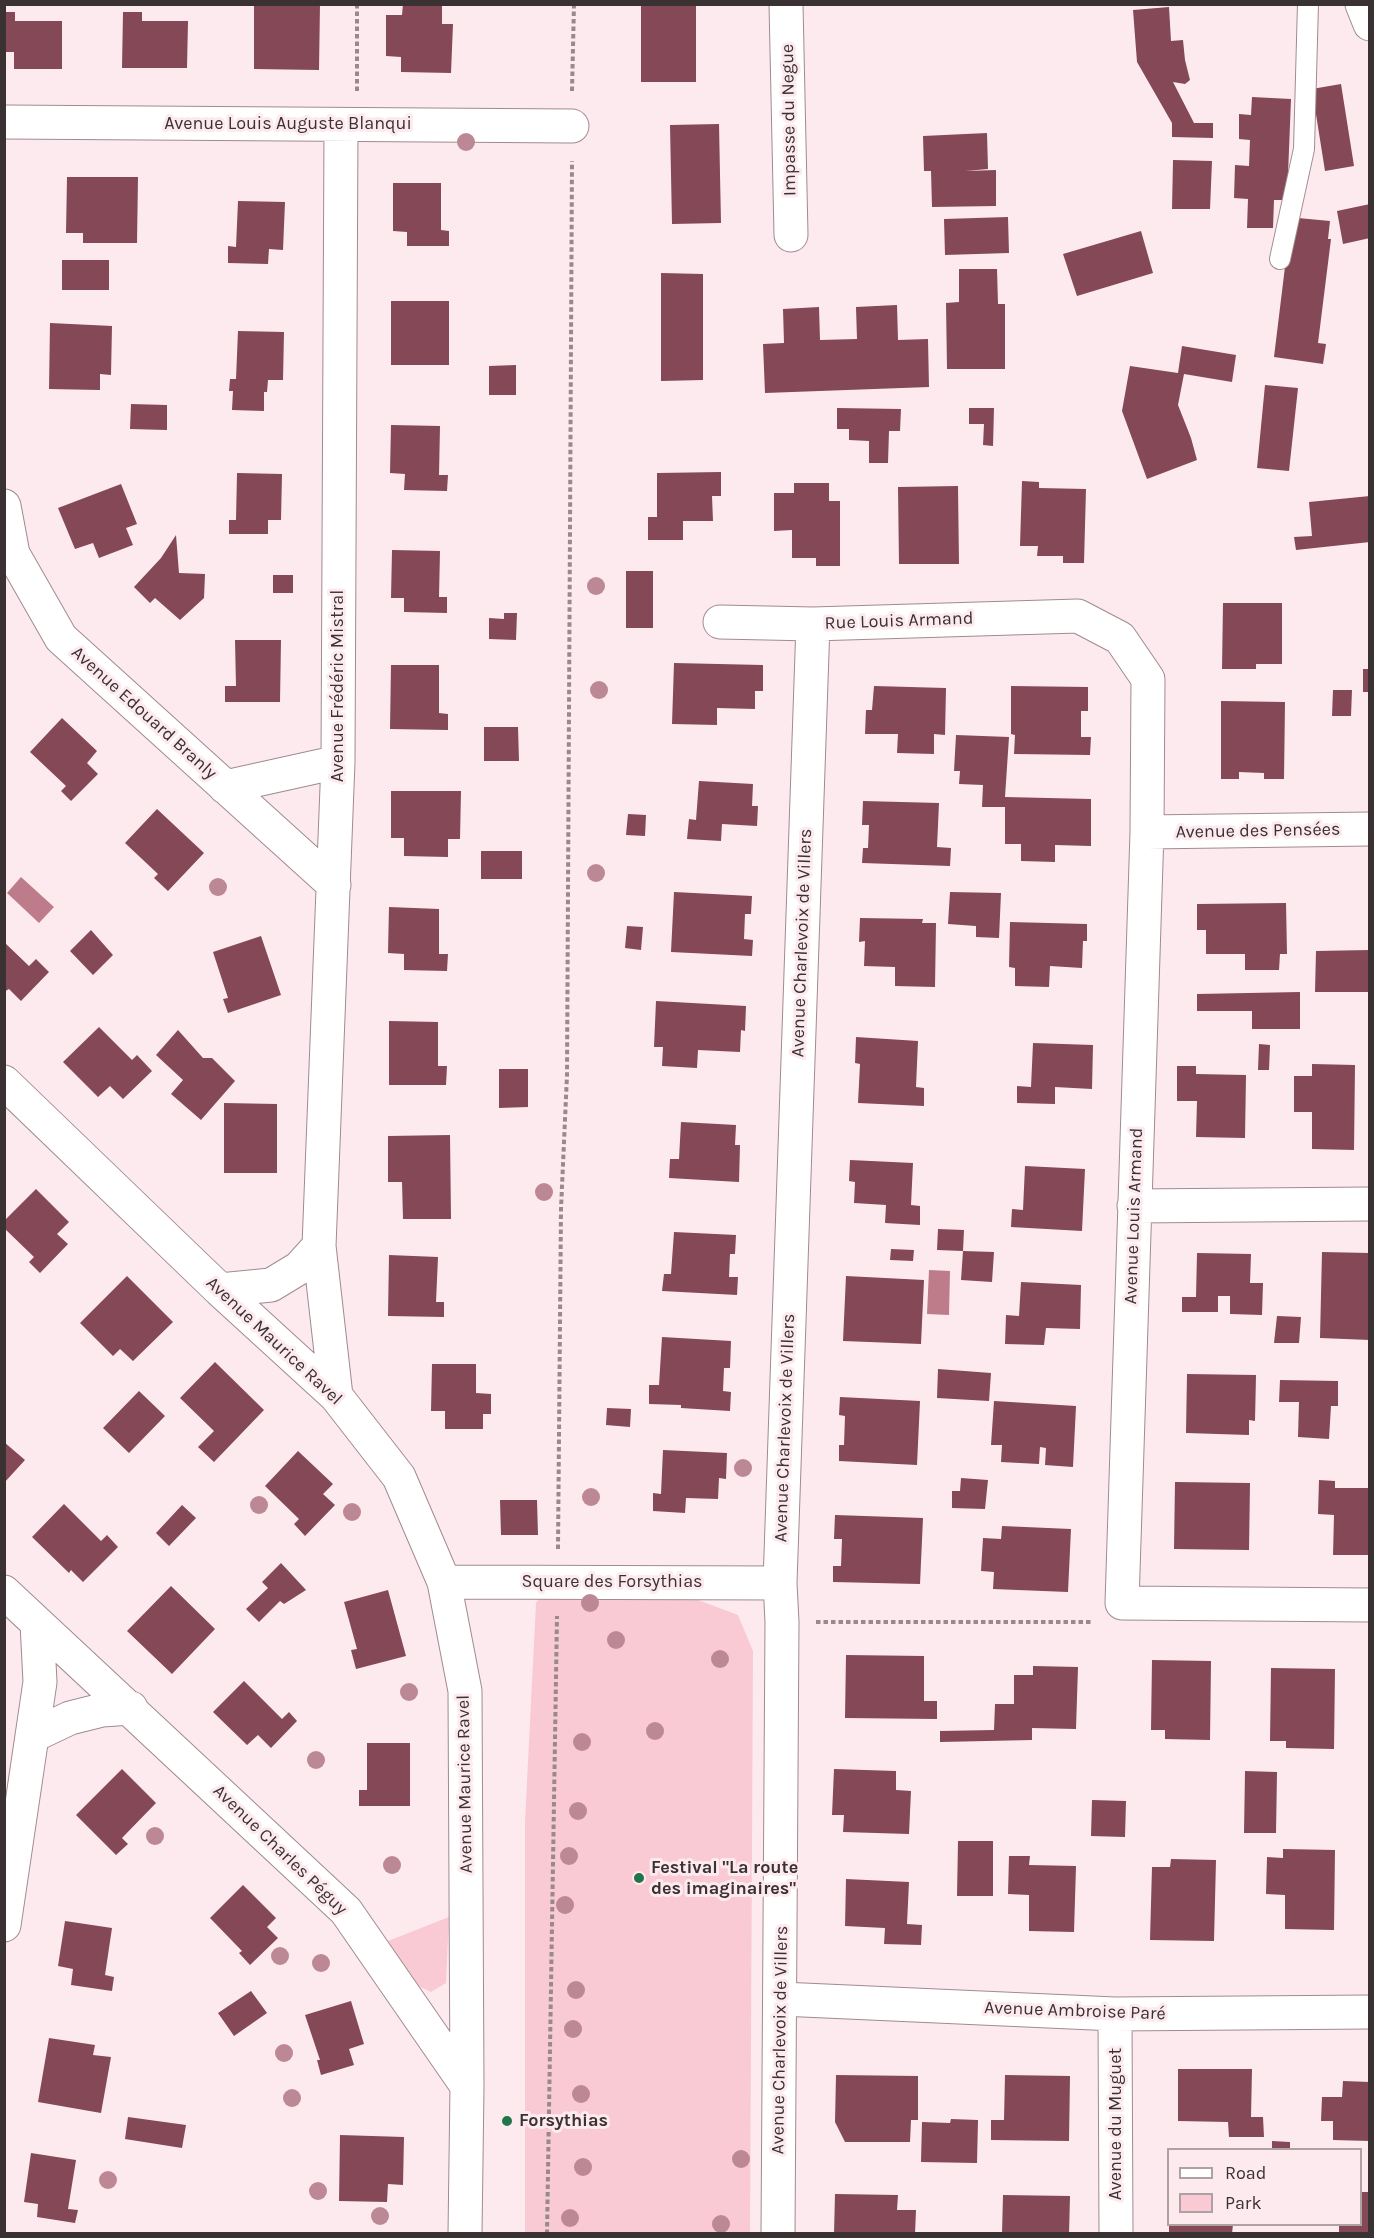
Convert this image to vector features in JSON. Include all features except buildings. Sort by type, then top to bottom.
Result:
[{"type":"street","name":"Impasse du Negue","points":[[786,4],[791,235]]},
{"type":"street","points":[[1362,4],[1370,24]]},
{"type":"street","name":"Avenue Louis Auguste Blanqui","points":[[4,122],[572,126]]},
{"type":"street","name":"Avenue Frédéric Mistral","points":[[336,1395],[319,1246],[338,762],[349,125]]},
{"type":"street","name":"Avenue Edouard Branly","points":[[4,506],[14,554],[61,638],[334,885]]},
{"type":"street","name":"Rue Louis Armand","points":[[720,622],[813,624],[1078,616]]},
{"type":"street","name":"Avenue Louis Armand","points":[[1078,616],[1120,638],[1148,679],[1147,832],[1122,1603]]},
{"type":"street","name":"Avenue Charlevoix de Villers","points":[[778,2234],[781,1999],[782,1622],[780,1583],[813,624]]},
{"type":"street","points":[[225,787],[338,762]]},
{"type":"street","name":"Avenue des Pensées","points":[[1147,832],[1370,830]]},
{"type":"street","name":"Avenue Maurice Ravel","points":[[4,1082],[220,1290],[336,1395],[399,1477],[444,1582],[465,1691],[467,2086]]},
{"type":"street","points":[[1134,1206],[1370,1204]]},
{"type":"street","points":[[220,1290],[270,1285],[298,1268],[319,1246]]},
{"type":"street","name":"Square des Forsythias","points":[[444,1582],[780,1583]]},
{"type":"street","name":"Avenue Charles Péguy","points":[[4,1592],[346,1911],[467,2086]]},
{"type":"street","points":[[1122,1603],[1370,1605]]},
{"type":"street","points":[[4,1925],[40,1682],[37,1623]]},
{"type":"street","points":[[32,1736],[70,1718],[102,1710],[131,1708]]},
{"type":"street","name":"Avenue Ambroise Paré","points":[[781,1999],[1115,2014],[1370,2012]]},
{"type":"street","name":"Avenue du Muguet","points":[[1115,2014],[1116,2234]]},
{"type":"street","points":[[465,2234],[467,2086]]},
{"type":"lane","points":[[1280,260],[1304,149],[1308,4]]},
{"type":"path","points":[[349,125],[357,4]]},
{"type":"path","points":[[547,2234],[561,1209],[567,1063],[574,4]]},
{"type":"path","points":[[782,1622],[1100,1622],[1122,1603]]},
{"type":"green space","points":[[541,1595],[690,1597],[738,1615],[753,1651],[750,2233],[525,2234],[525,1821],[536,1603]]},
{"type":"green space","points":[[449,1917],[446,1983],[431,1992],[414,1984],[388,1941]]},
{"type":"shaded area","points":[[21,877],[54,907],[39,923],[7,893]]},
{"type":"shaded area","points":[[929,1270],[950,1271],[949,1315],[927,1314]]},
{"type":"place","name":"Festival \"La route des imaginaires\"","points":[[639,1878]]},
{"type":"place","name":"Forsythias","points":[[507,2121]]}]
